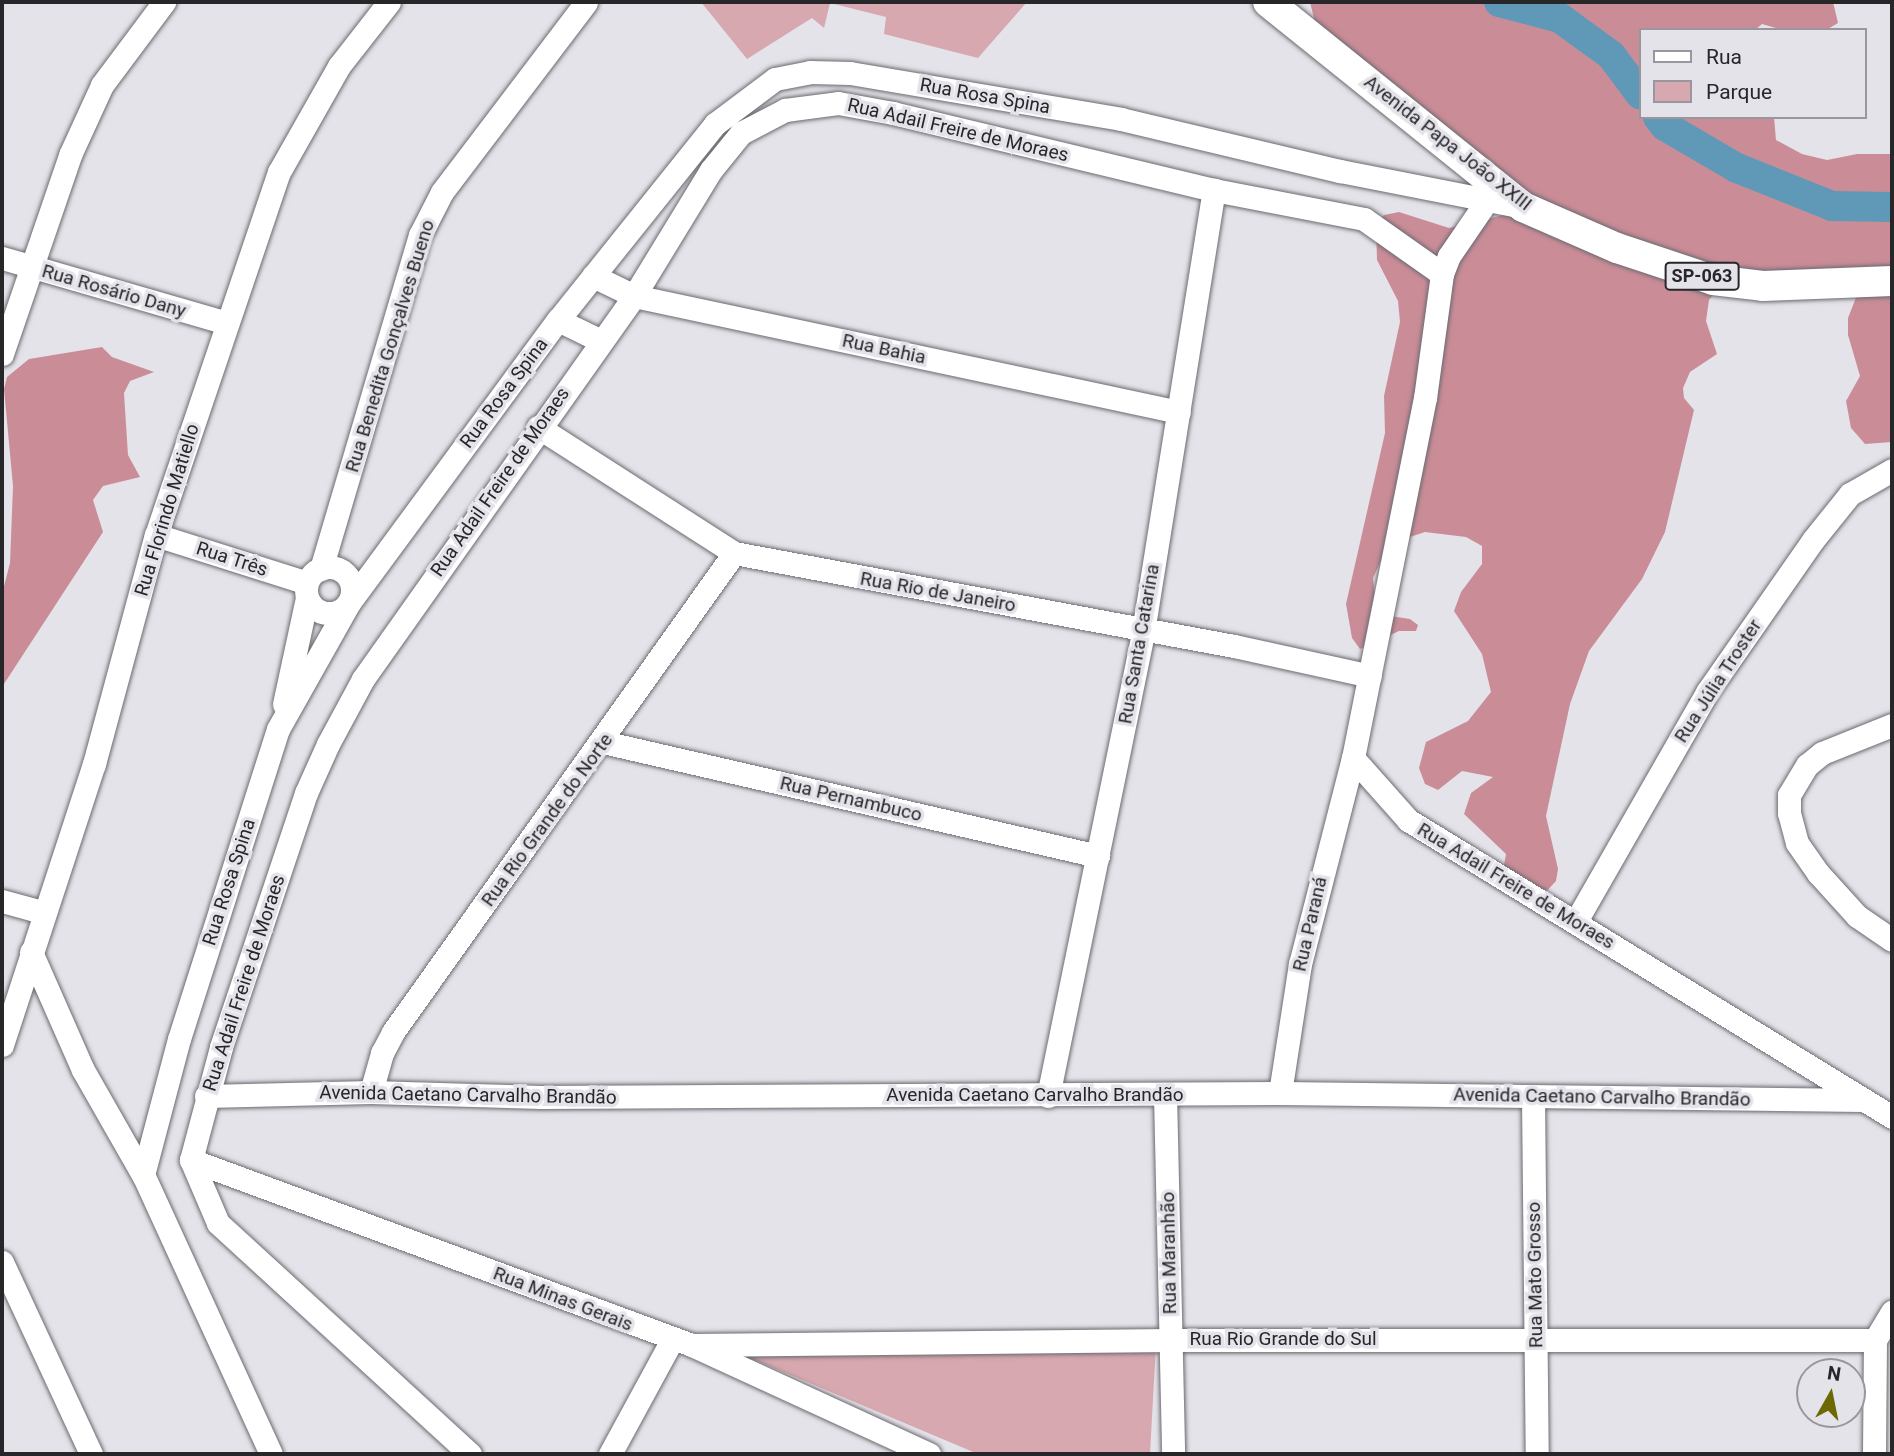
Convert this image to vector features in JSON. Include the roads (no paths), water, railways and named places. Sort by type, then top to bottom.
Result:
[{"type":"main road","name":"Avenida Papa João XXIII","points":[[1268,2],[1523,207],[1618,248],[1713,280],[1763,286],[1892,281]]},
{"type":"street","points":[[2,354],[70,155],[102,85],[164,2]]},
{"type":"street","name":"Rua Florindo Matiello","points":[[2,1045],[42,912],[94,764],[156,535],[278,172],[339,66],[389,2]]},
{"type":"street","name":"Rua Benedita Gonçalves Bueno","points":[[278,729],[312,583],[421,235],[442,192],[586,2]]},
{"type":"street","name":"Rua Rosa Spina","points":[[143,1175],[179,1039],[278,729],[349,603],[558,320],[715,124],[775,79],[810,72],[850,74],[1121,119],[1486,202],[1523,207]]},
{"type":"street","name":"Rua Adail Freire de Moraes","points":[[191,1160],[206,1096],[306,793],[328,744],[363,679],[599,340],[634,296],[711,170],[741,133],[785,110],[838,103],[1214,190],[1364,219],[1442,274]]},
{"type":"street","name":"Rua Santa Catarina","points":[[1048,1096],[1143,632],[1214,190]]},
{"type":"street","points":[[1353,758],[1425,398],[1442,274],[1449,256],[1486,202]]},
{"type":"street","name":"Rua Rosário Dany","points":[[2,258],[227,323]]},
{"type":"street","name":"Rua Bahia","points":[[593,276],[634,296],[1179,412]]},
{"type":"street","points":[[558,320],[599,340]]},
{"type":"street","name":"Rua Rio de Janeiro","points":[[538,427],[734,553],[1370,677]]},
{"type":"street","name":"Rua Júlia Troster","points":[[1576,920],[1707,691],[1805,550],[1850,494],[1892,470]]},
{"type":"street","name":"Rua Três","points":[[156,535],[312,583]]},
{"type":"street","name":"Rua Rio Grande do Norte","points":[[372,1092],[382,1053],[393,1032],[603,743],[734,553]]},
{"type":"street","points":[[333,567],[350,580],[349,603],[327,613],[315,608],[312,583],[333,567]]},
{"type":"street","points":[[1892,725],[1822,753],[1807,765],[1789,795],[1797,843],[1818,873],[1857,916],[1892,940]]},
{"type":"street","name":"Rua Pernambuco","points":[[603,743],[1098,856]]},
{"type":"street","name":"Rua Adail Freire de Moraes","points":[[1353,758],[1408,820],[1576,920],[1864,1100],[1891,1113]]},
{"type":"street","name":"Rua Paraná","points":[[1280,1093],[1300,964],[1353,758]]},
{"type":"street","points":[[2,901],[42,912]]},
{"type":"street","points":[[31,952],[82,1070],[143,1175],[271,1454]]},
{"type":"street","name":"Avenida Caetano Carvalho Brandão","points":[[206,1096],[372,1092],[541,1097],[1280,1093],[1864,1100]]},
{"type":"street","name":"Rua Maranhão","points":[[1165,1094],[1173,1454]]},
{"type":"street","name":"Rua Mato Grosso","points":[[1533,1097],[1538,1454]]},
{"type":"street","points":[[191,1160],[218,1223],[470,1454]]},
{"type":"street","name":"Rua Minas Gerais","points":[[191,1160],[682,1343],[929,1454]]},
{"type":"street","points":[[2,1262],[91,1454]]},
{"type":"street","points":[[1874,1454],[1875,1340],[1892,1312]]},
{"type":"street","name":"Rua Rio Grande do Sul","points":[[682,1343],[1536,1338],[1875,1340]]},
{"type":"street","points":[[610,1454],[682,1343]]},
{"type":"waterway","points":[[1499,2],[1560,18],[1611,55],[1638,91]]},
{"type":"waterway","points":[[1660,119],[1665,126],[1737,168],[1832,206],[1892,207]]}]
